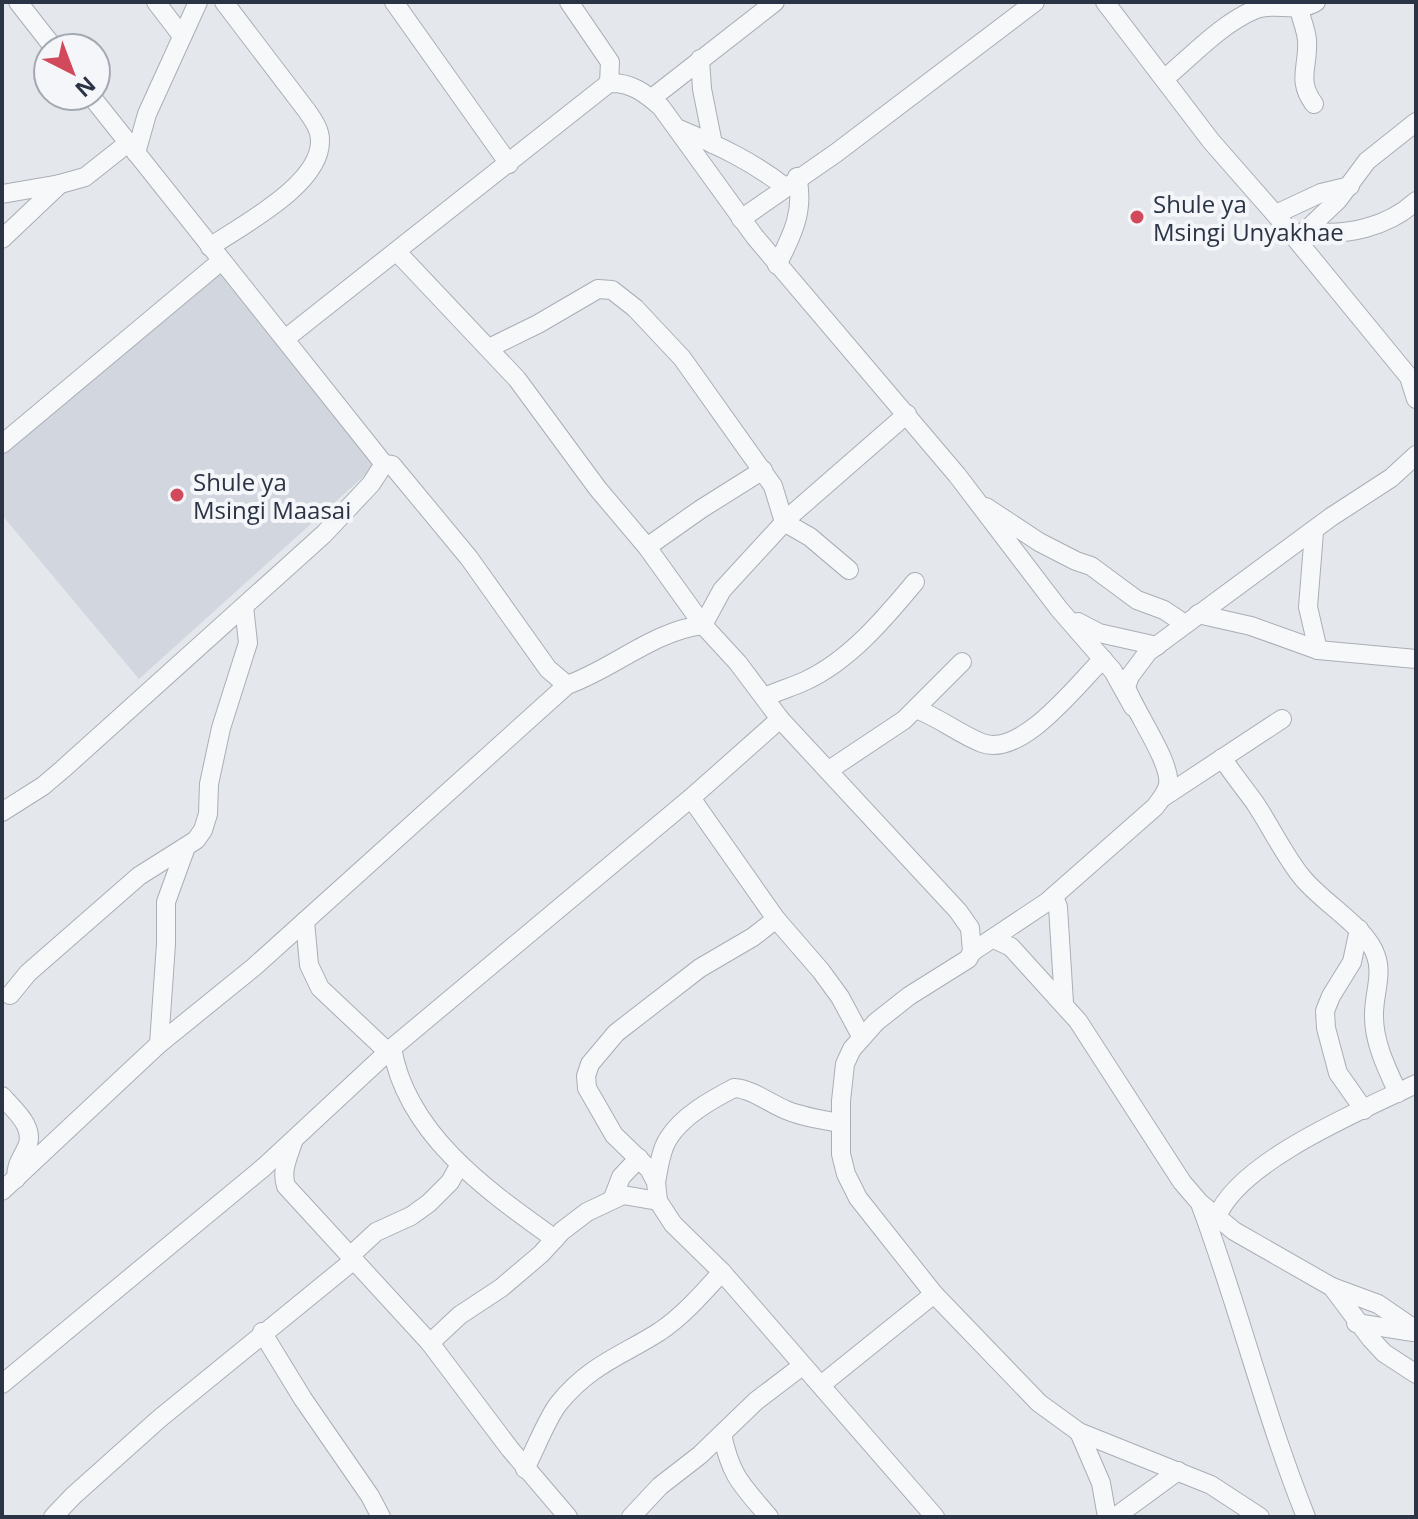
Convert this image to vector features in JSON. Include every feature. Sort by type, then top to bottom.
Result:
[{"type":"street","points":[[18,2],[41,32]]},
{"type":"street","points":[[156,2],[182,36]]},
{"type":"street","points":[[2,194],[60,184],[93,172],[132,148],[198,2]]},
{"type":"street","points":[[2,444],[216,254],[293,191],[317,157],[321,142],[319,130],[224,2]]},
{"type":"street","points":[[394,2],[509,164]]},
{"type":"street","points":[[569,2],[610,62],[609,83]]},
{"type":"street","points":[[652,98],[775,2]]},
{"type":"street","points":[[741,219],[836,153],[1035,2]]},
{"type":"street","points":[[1105,2],[1211,141],[1276,214],[1302,235],[1413,374],[1416,399]]},
{"type":"street","points":[[1164,79],[1221,31],[1263,4],[1307,5],[1307,52],[1303,81],[1314,104]]},
{"type":"street","points":[[700,59],[702,89],[713,144]]},
{"type":"street","points":[[285,339],[609,83],[623,82],[652,98],[679,129],[777,265],[868,373],[907,414],[1062,612],[1103,659],[1167,767],[1168,784],[1155,807],[1054,896],[972,952],[968,959],[909,996],[861,1036],[845,1064],[841,1154],[846,1174],[858,1198],[934,1294],[1039,1403],[1079,1432],[1211,1485],[1260,1517]]},
{"type":"street","points":[[104,112],[384,464],[392,465],[469,558],[548,669],[567,685]]},
{"type":"street","points":[[1302,235],[1350,186],[1367,161],[1414,127]]},
{"type":"street","points":[[679,129],[791,182],[801,193],[799,215],[777,265]]},
{"type":"street","points":[[2,239],[60,184]]},
{"type":"street","points":[[1276,214],[1321,193],[1350,186]]},
{"type":"street","points":[[1302,235],[1356,230],[1398,216],[1416,201]]},
{"type":"street","points":[[397,252],[517,379],[703,625],[738,663],[780,719],[958,911],[970,928],[972,952]]},
{"type":"street","points":[[489,348],[598,289],[612,290],[635,308],[682,358],[763,470],[778,496],[784,522],[810,537],[849,570]]},
{"type":"street","points":[[703,625],[722,590],[784,522],[907,414]]},
{"type":"street","points":[[1133,707],[1126,687],[1130,676],[1148,652],[1331,517],[1391,478],[1416,455]]},
{"type":"street","points":[[2,812],[53,777],[244,606],[352,507],[384,464]]},
{"type":"street","points":[[647,547],[763,470]]},
{"type":"street","points":[[977,501],[1039,542],[1091,566],[1137,600],[1164,610],[1191,619],[1251,626],[1318,650],[1416,659]]},
{"type":"street","points":[[1314,532],[1308,607],[1318,650]]},
{"type":"street","points":[[765,697],[806,681],[835,663],[889,613],[915,582]]},
{"type":"street","points":[[10,995],[28,973],[139,876],[196,840],[203,830],[221,728],[248,643],[244,606]]},
{"type":"street","points":[[1062,612],[1099,633],[1157,646]]},
{"type":"street","points":[[9,1185],[159,1044],[213,1002],[567,685],[596,673],[666,634],[684,627],[703,625]]},
{"type":"street","points":[[916,709],[936,716],[980,742],[1009,744],[1050,715],[1103,659]]},
{"type":"street","points":[[829,770],[916,709],[962,662]]},
{"type":"street","points":[[2,1384],[293,1141],[390,1050],[691,798],[780,719]]},
{"type":"street","points":[[1162,798],[1282,719]]},
{"type":"street","points":[[1222,758],[1255,803],[1300,875],[1329,906],[1359,929],[1377,957],[1376,1034],[1398,1093]]},
{"type":"street","points":[[691,798],[776,919],[828,980],[861,1036]]},
{"type":"street","points":[[159,1044],[166,902],[186,846]]},
{"type":"street","points":[[1054,896],[1058,907],[1064,1003]]},
{"type":"street","points":[[776,919],[753,937],[700,968],[600,1049],[590,1064],[586,1076],[587,1088],[614,1135],[649,1169],[673,1224],[722,1272],[935,1517]]},
{"type":"street","points":[[305,921],[309,965],[320,988],[390,1050],[404,1091],[430,1129],[460,1164],[504,1202],[555,1239]]},
{"type":"street","points":[[1359,929],[1352,962],[1325,1011],[1326,1028],[1338,1073],[1364,1110]]},
{"type":"street","points":[[994,939],[1011,947],[1064,1003],[1182,1182],[1200,1203],[1257,1246],[1332,1287],[1378,1304],[1416,1331]]},
{"type":"street","points":[[1217,1217],[1222,1205],[1240,1183],[1296,1145],[1416,1084]]},
{"type":"street","points":[[657,1192],[662,1153],[668,1138],[699,1109],[734,1088],[756,1094],[805,1117],[841,1123]]},
{"type":"street","points":[[2,1096],[25,1123],[31,1137],[9,1185]]},
{"type":"street","points":[[293,1141],[284,1168],[286,1186],[430,1343],[525,1469],[568,1517]]},
{"type":"street","points":[[613,1198],[621,1177],[639,1158]]},
{"type":"street","points":[[53,1517],[159,1419],[352,1258],[376,1232],[411,1216],[429,1203],[450,1182],[460,1164]]},
{"type":"street","points":[[430,1343],[460,1315],[501,1288],[587,1212],[613,1198],[657,1192]]},
{"type":"street","points":[[1200,1203],[1306,1517]]},
{"type":"street","points":[[525,1469],[557,1406],[575,1385],[600,1364],[660,1331],[682,1314],[722,1272]]},
{"type":"street","points":[[1332,1287],[1356,1323],[1384,1353],[1416,1374]]},
{"type":"street","points":[[821,1385],[934,1294]]},
{"type":"street","points":[[1356,1323],[1416,1331]]},
{"type":"street","points":[[262,1332],[381,1517]]},
{"type":"street","points":[[631,1517],[660,1486],[683,1470],[756,1401],[802,1366]]},
{"type":"street","points":[[1079,1432],[1101,1483],[1107,1517]]},
{"type":"street","points":[[722,1434],[731,1470],[769,1517]]},
{"type":"street","points":[[1115,1517],[1178,1471]]},
{"type":"shaded area","points":[[221,261],[384,458],[139,679],[2,515],[2,444]]},
{"type":"place","name":"Shule ya Msingi Unyakhae","points":[[1137,217]]},
{"type":"place","name":"Shule ya Msingi Maasai","points":[[177,495]]}]
